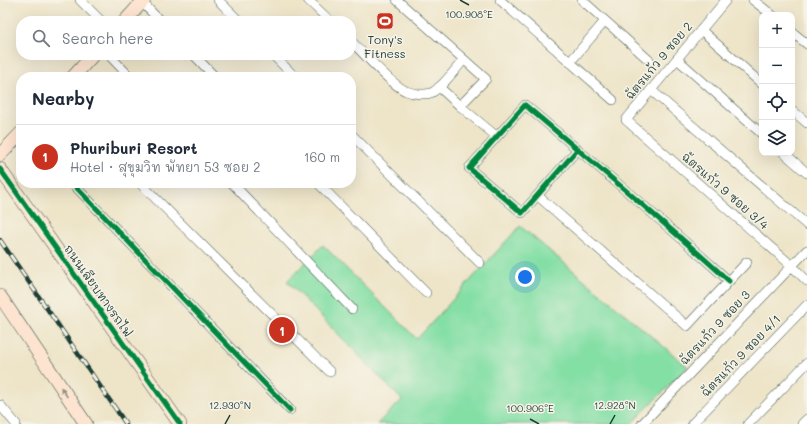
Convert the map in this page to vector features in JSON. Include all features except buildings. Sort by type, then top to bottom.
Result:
[{"type":"street","points":[[80,0],[96,16]]},
{"type":"street","points":[[218,0],[234,16]]},
{"type":"street","points":[[308,0],[325,16]]},
{"type":"street","points":[[397,0],[486,79],[460,106]]},
{"type":"street","points":[[500,0],[613,100]]},
{"type":"street","points":[[582,0],[650,61]]},
{"type":"street","name":"ฉัตรแก้ว 9 ซอย 2","points":[[626,120],[726,0]]},
{"type":"street","points":[[753,0],[765,4]]},
{"type":"street","points":[[129,16],[142,1],[156,16]]},
{"type":"street","points":[[570,62],[605,21]]},
{"type":"street","points":[[701,30],[759,81]]},
{"type":"street","points":[[795,34],[807,44]]},
{"type":"street","points":[[356,46],[397,86],[406,91],[418,94],[430,93],[439,87],[464,60]]},
{"type":"street","points":[[677,59],[759,131]]},
{"type":"street","points":[[78,72],[88,60]]},
{"type":"street","points":[[114,60],[125,72]]},
{"type":"street","points":[[199,60],[210,72]]},
{"type":"street","points":[[278,60],[290,72]]},
{"type":"street","points":[[439,87],[496,136]]},
{"type":"street","points":[[651,90],[807,224]]},
{"type":"street","points":[[578,149],[522,213],[469,168],[525,105],[578,149],[729,281]]},
{"type":"street","points":[[795,113],[807,123]]},
{"type":"street","name":"ฉัตรแก้ว 9 ซอย 3/4","points":[[626,120],[791,265],[807,281]]},
{"type":"street","points":[[0,156],[16,138]]},
{"type":"street","points":[[356,139],[480,263]]},
{"type":"street","points":[[787,156],[807,173]]},
{"type":"street","name":"ถนนเลียบทางรถไฟ","points":[[0,169],[180,424]]},
{"type":"street","points":[[77,188],[290,410]]},
{"type":"street","points":[[145,188],[330,372]]},
{"type":"street","points":[[237,188],[352,309]]},
{"type":"street","points":[[323,188],[426,294]]},
{"type":"street","points":[[538,196],[687,326],[747,262]]},
{"type":"street","name":"ฉัตรแก้ว 9 ซอย 3","points":[[642,424],[791,265],[807,250]]},
{"type":"street","points":[[0,296],[86,424]]},
{"type":"street","name":"ฉัตรแก้ว 9 ซอย 4/1","points":[[692,424],[807,305]]},
{"type":"street","points":[[748,424],[807,363]]},
{"type":"street","points":[[0,405],[16,424]]},
{"type":"street","points":[[802,424],[807,419]]},
{"type":"green space","points":[[520,226],[688,367],[631,424],[377,424],[402,400],[287,281],[323,245],[417,339]]},
{"type":"railway","points":[[0,240],[126,424]]},
{"type":"cycle path","points":[[578,149],[522,213],[469,168],[525,105],[577,149],[602,170],[654,214],[729,281]]},
{"type":"cycle path","points":[[0,169],[180,424]]},
{"type":"cycle path","points":[[77,188],[290,410]]},
{"type":"place","name":"Tony's Fitness","points":[[385,21]]},
{"type":"place","name":"Phuriburi Resort","points":[[282,330]]}]
